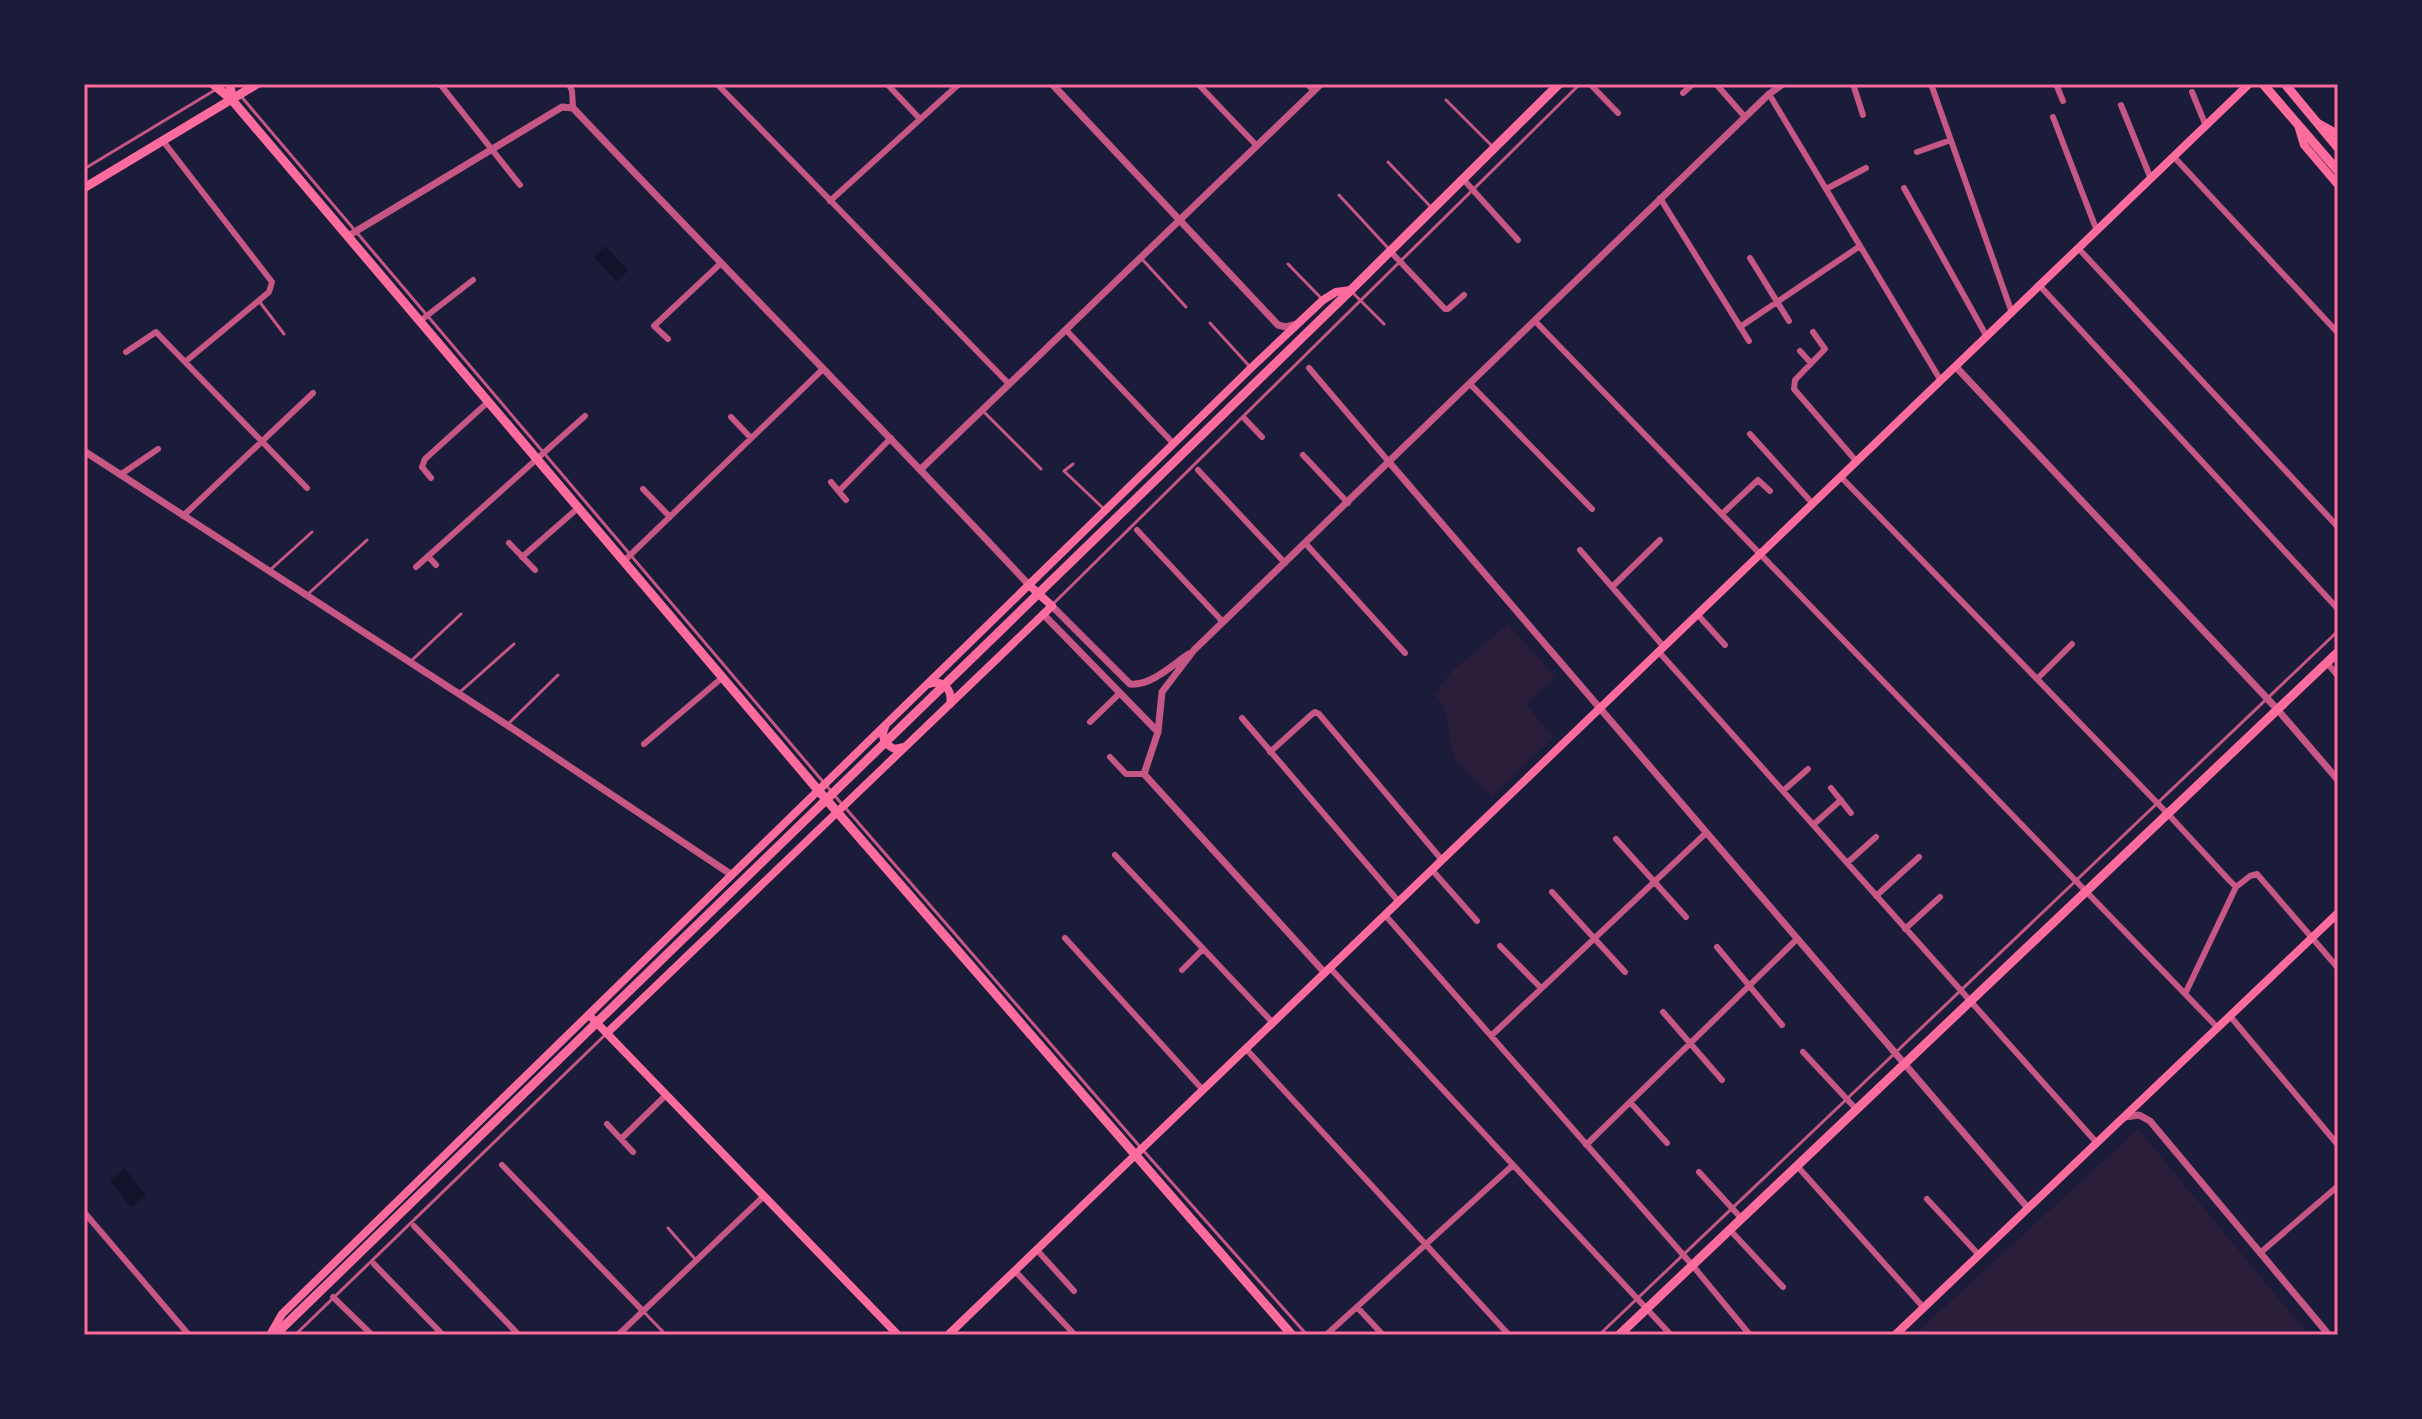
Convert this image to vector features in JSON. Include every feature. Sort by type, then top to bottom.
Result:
[{"type":"main road","points":[[84,188],[257,84]]},
{"type":"main road","points":[[272,1335],[291,1320],[1351,290],[1559,84]]},
{"type":"main road","points":[[948,1335],[2249,84]]},
{"type":"main road","points":[[2263,84],[2338,171]]},
{"type":"main road","points":[[2285,84],[2338,148]]},
{"type":"main road","points":[[223,85],[424,318],[488,402],[540,456],[578,508],[627,558],[723,677],[1138,1152],[1292,1335]]},
{"type":"main road","points":[[2315,121],[2338,134]]},
{"type":"main road","points":[[2298,124],[2304,145],[2338,185]]},
{"type":"main road","points":[[272,1335],[282,1314],[1173,443],[1323,300],[1336,292],[1351,290]]},
{"type":"main road","points":[[607,1033],[1052,606],[1029,585]]},
{"type":"main road","points":[[1029,585],[1043,614]]},
{"type":"main road","points":[[1619,1335],[2338,652]]},
{"type":"main road","points":[[926,686],[936,682],[949,690],[951,699],[947,708]]},
{"type":"main road","points":[[890,720],[882,734],[886,744],[900,749],[911,743]]},
{"type":"main road","points":[[732,875],[756,891]]},
{"type":"main road","points":[[1895,1335],[2338,913]]},
{"type":"main road","points":[[589,1015],[898,1335]]},
{"type":"street","points":[[440,84],[520,185]]},
{"type":"street","points":[[569,84],[573,108],[1029,585]]},
{"type":"street","points":[[717,84],[1009,384]]},
{"type":"street","points":[[887,84],[920,119]]},
{"type":"street","points":[[830,201],[959,84]]},
{"type":"street","points":[[1052,84],[1278,325],[1286,327],[1299,323]]},
{"type":"street","points":[[1198,84],[1257,146]]},
{"type":"street","points":[[1307,84],[1314,91]]},
{"type":"street","points":[[921,469],[1321,84]]},
{"type":"street","points":[[1590,84],[1618,113]]},
{"type":"street","points":[[1683,93],[1693,84]]},
{"type":"street","points":[[1716,84],[1745,117]]},
{"type":"street","points":[[1144,774],[1158,732],[1162,692],[1194,650],[1660,198],[1783,84]]},
{"type":"street","points":[[1853,84],[1863,115]]},
{"type":"street","points":[[1931,84],[2012,313]]},
{"type":"street","points":[[2056,84],[2063,101]]},
{"type":"street","points":[[2192,92],[2206,126]]},
{"type":"street","points":[[1769,94],[1941,381]]},
{"type":"street","points":[[2121,105],[2151,180]]},
{"type":"street","points":[[352,234],[564,107],[573,108]]},
{"type":"street","points":[[2053,117],[2097,231]]},
{"type":"street","points":[[1917,152],[1951,140]]},
{"type":"street","points":[[163,141],[271,278],[271,288],[259,301],[185,362]]},
{"type":"street","points":[[2174,157],[2338,333]]},
{"type":"street","points":[[1826,189],[1866,168]]},
{"type":"street","points":[[1463,179],[1518,240]]},
{"type":"street","points":[[1904,188],[1987,337]]},
{"type":"street","points":[[1660,198],[1749,341]]},
{"type":"street","points":[[1740,327],[1860,246]]},
{"type":"street","points":[[2079,249],[2338,527]]},
{"type":"street","points":[[1390,251],[1445,309],[1464,295]]},
{"type":"street","points":[[1750,258],[1789,321]]},
{"type":"street","points":[[668,339],[654,326],[720,264]]},
{"type":"street","points":[[424,318],[473,280]]},
{"type":"street","points":[[2040,286],[2338,609]]},
{"type":"street","points":[[1535,321],[2218,1028]]},
{"type":"street","points":[[1066,330],[1173,443]]},
{"type":"street","points":[[126,352],[156,332],[307,488]]},
{"type":"street","points":[[1813,332],[1825,349],[1793,383],[1794,389],[1857,462]]},
{"type":"street","points":[[1800,351],[1811,363]]},
{"type":"street","points":[[1956,367],[2277,709],[2338,780]]},
{"type":"street","points":[[1309,368],[2028,1208]]},
{"type":"street","points":[[627,558],[823,369]]},
{"type":"street","points":[[1470,384],[1592,509]]},
{"type":"street","points":[[183,516],[313,393]]},
{"type":"street","points":[[431,478],[422,467],[425,459],[488,402]]},
{"type":"street","points":[[416,567],[585,416]]},
{"type":"street","points":[[731,417],[751,438]]},
{"type":"street","points":[[1244,418],[1262,437]]},
{"type":"street","points":[[1750,434],[1813,504]]},
{"type":"street","points":[[839,491],[891,438]]},
{"type":"street","points":[[120,475],[158,449]]},
{"type":"street","points":[[84,451],[732,875]]},
{"type":"street","points":[[1303,455],[1348,503]]},
{"type":"street","points":[[1198,470],[1285,563]]},
{"type":"street","points":[[1841,477],[2236,887]]},
{"type":"street","points":[[1722,514],[1758,480],[1770,491]]},
{"type":"street","points":[[831,482],[846,500]]},
{"type":"street","points":[[643,489],[670,517]]},
{"type":"street","points":[[522,557],[578,508]]},
{"type":"street","points":[[1137,530],[1223,622]]},
{"type":"street","points":[[1612,587],[1660,540]]},
{"type":"street","points":[[509,543],[535,570]]},
{"type":"street","points":[[1306,544],[1405,653]]},
{"type":"street","points":[[1580,550],[1783,791],[2097,1143]]},
{"type":"street","points":[[428,556],[436,565]]},
{"type":"street","points":[[1052,606],[1130,684],[1151,679],[1194,650]]},
{"type":"street","points":[[1043,614],[1158,732]]},
{"type":"street","points":[[1698,615],[1725,645]]},
{"type":"street","points":[[2037,679],[2072,644]]},
{"type":"street","points":[[2327,663],[2338,676]]},
{"type":"street","points":[[644,744],[723,677]]},
{"type":"street","points":[[1090,722],[1120,693]]},
{"type":"street","points":[[1270,752],[1315,712],[1319,714],[1442,860]]},
{"type":"street","points":[[1242,718],[1399,902]]},
{"type":"street","points":[[1110,757],[1126,774],[1144,774],[1671,1335]]},
{"type":"street","points":[[1783,791],[1808,769]]},
{"type":"street","points":[[1831,788],[1851,813]]},
{"type":"street","points":[[1813,825],[1841,800]]},
{"type":"street","points":[[1491,1036],[1706,833]]},
{"type":"street","points":[[1847,863],[1876,837]]},
{"type":"street","points":[[1616,839],[1686,917]]},
{"type":"street","points":[[1115,855],[1273,1023]]},
{"type":"street","points":[[1876,896],[1919,857]]},
{"type":"street","points":[[1432,870],[1477,921]]},
{"type":"street","points":[[2185,994],[2236,887],[2257,874],[2338,968]]},
{"type":"street","points":[[1552,892],[1625,972]]},
{"type":"street","points":[[1905,929],[1940,897]]},
{"type":"street","points":[[1385,915],[1683,1254],[1750,1335]]},
{"type":"street","points":[[1065,938],[1203,1090]]},
{"type":"street","points":[[1586,1145],[1797,939]]},
{"type":"street","points":[[1500,946],[1541,988]]},
{"type":"street","points":[[1717,947],[1782,1025]]},
{"type":"street","points":[[1182,970],[1203,949]]},
{"type":"street","points":[[1663,1012],[1722,1080]]},
{"type":"street","points":[[2230,1016],[2338,1145]]},
{"type":"street","points":[[1246,1049],[1509,1335]]},
{"type":"street","points":[[1803,1052],[1857,1110]]},
{"type":"street","points":[[621,1139],[666,1095]]},
{"type":"street","points":[[1630,1102],[1667,1143]]},
{"type":"street","points":[[2123,1118],[2139,1115],[2150,1121],[2329,1335]]},
{"type":"street","points":[[607,1124],[633,1152]]},
{"type":"street","points":[[502,1165],[643,1311]]},
{"type":"street","points":[[1326,1335],[1513,1165]]},
{"type":"street","points":[[1798,1167],[1924,1308]]},
{"type":"street","points":[[1699,1172],[1742,1219]]},
{"type":"street","points":[[2260,1253],[2338,1186]]},
{"type":"street","points":[[618,1335],[764,1196]]},
{"type":"street","points":[[1927,1199],[1979,1255]]},
{"type":"street","points":[[84,1212],[189,1335]]},
{"type":"street","points":[[84,1226],[91,1220]]},
{"type":"street","points":[[414,1226],[519,1335]]},
{"type":"street","points":[[1730,1230],[1783,1287]]},
{"type":"street","points":[[1037,1250],[1074,1291]]},
{"type":"street","points":[[374,1264],[443,1335]]},
{"type":"street","points":[[1015,1271],[1075,1335]]},
{"type":"street","points":[[333,1297],[372,1335]]},
{"type":"street","points":[[1357,1307],[1383,1335]]},
{"type":"lane","points":[[1052,606],[1580,84]]},
{"type":"lane","points":[[84,169],[223,85],[236,97]]},
{"type":"lane","points":[[1446,100],[1494,148]]},
{"type":"lane","points":[[1388,162],[1432,209]]},
{"type":"lane","points":[[1339,195],[1390,251]]},
{"type":"lane","points":[[1141,258],[1186,307]]},
{"type":"lane","points":[[1288,264],[1323,300]]},
{"type":"lane","points":[[1351,290],[1384,324]]},
{"type":"lane","points":[[259,301],[284,334]]},
{"type":"lane","points":[[424,318],[821,787]]},
{"type":"lane","points":[[1210,323],[1251,368]]},
{"type":"lane","points":[[982,410],[1041,469]]},
{"type":"lane","points":[[1073,464],[1064,471],[1106,511]]},
{"type":"lane","points":[[269,571],[312,532]]},
{"type":"lane","points":[[306,596],[367,540]]},
{"type":"lane","points":[[410,662],[461,614]]},
{"type":"lane","points":[[1599,1335],[2338,631]]},
{"type":"lane","points":[[458,694],[514,644]]},
{"type":"lane","points":[[507,725],[558,675]]},
{"type":"lane","points":[[295,1335],[607,1033]]},
{"type":"lane","points":[[1138,1152],[1307,1335]]},
{"type":"lane","points":[[668,1228],[696,1260]]},
{"type":"lane","points":[[643,1311],[666,1335]]},
{"type":"shaded area","points":[[605,246],[628,270],[617,282],[594,257]]},
{"type":"shaded area","points":[[1508,624],[1555,677],[1526,705],[1553,737],[1492,797],[1453,757],[1445,708],[1435,694],[1450,673]]},
{"type":"shaded area","points":[[2138,1129],[2309,1335],[1914,1335]]},
{"type":"shaded area","points":[[124,1168],[146,1195],[131,1207],[110,1181]]}]
